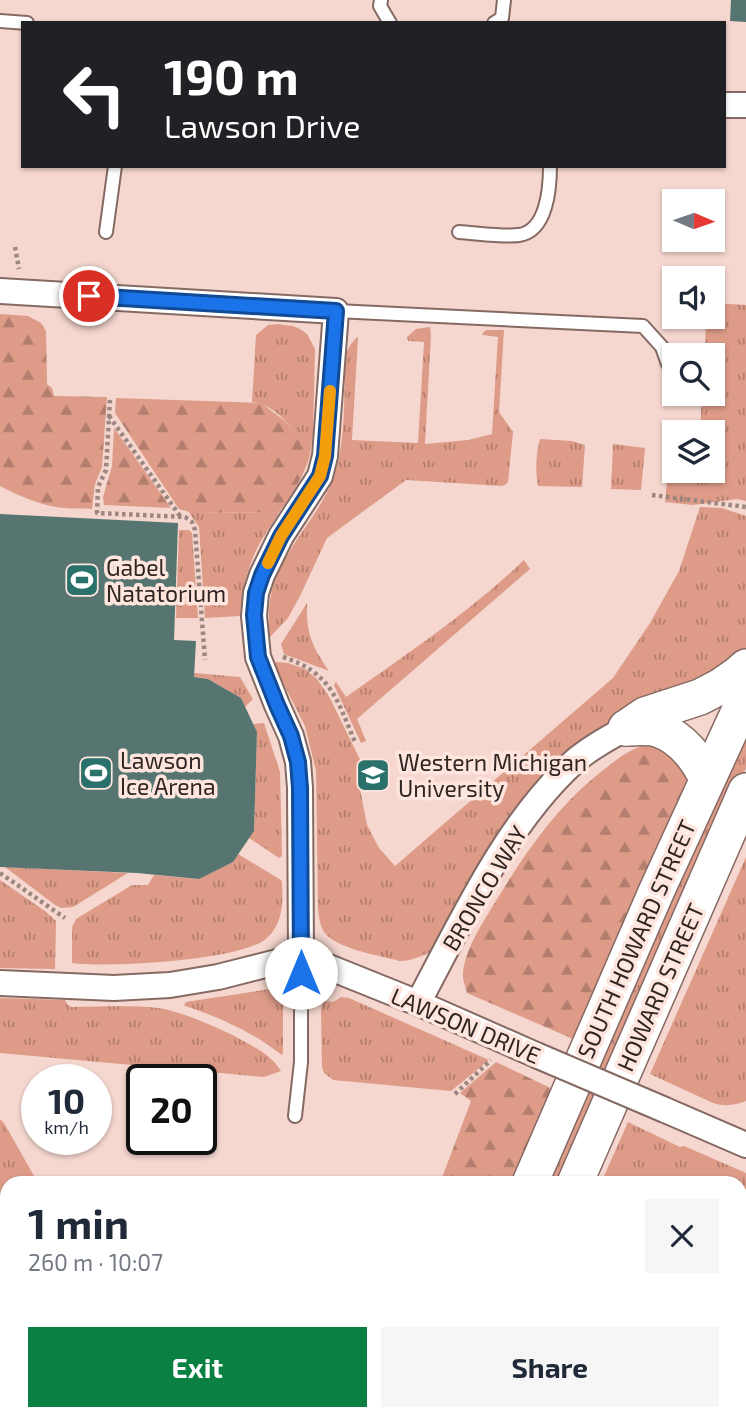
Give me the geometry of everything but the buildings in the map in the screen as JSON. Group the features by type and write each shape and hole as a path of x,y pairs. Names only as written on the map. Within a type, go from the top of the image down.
{"street":[{"path":"726,105 746,105"},
{"path":"0,291 336,311 325,456 320,476 281,536 262,575 256,593 254,615 258,657 291,736 298,762 302,956 218,977 170,985 114,988 0,983"},
{"path":"626,728 645,715 700,697 737,676 746,667"},
{"name":"SOUTH HOWARD STREET","path":"533,1176 657,890 746,696"},
{"path":"626,728 645,727 660,730 675,739 696,759 707,779"},
{"name":"BRONCO WAY","path":"418,1003 478,892 530,811 555,780 578,758 626,728"},
{"name":"HOWARD STREET","path":"578,1176 746,791"},
{"name":"LAWSON DRIVE","path":"302,956 418,1003 746,1146"}],"lane":[{"path":"381,0 380,6 389,21"},
{"path":"497,21 502,18 504,0"},
{"path":"0,21 21,23"},
{"path":"106,232 115,168"},
{"path":"459,232 521,235 533,229 543,214 550,190 550,168"},
{"path":"336,311 643,326 662,347"},
{"path":"295,1116 301,1062 302,956"}],"path":[{"path":"15,247 18,272"},
{"path":"110,400 106,470 98,487 97,513 185,517 192,522 195,530 205,660"},
{"path":"109,416 181,517"},
{"path":"652,495 746,507"},
{"path":"294,661 316,672 328,685 355,742"},
{"path":"0,873 65,918"},
{"path":"455,1094 494,1057"}],"green space":[{"path":"725,304 746,305 746,501 737,499 693,505 665,502 667,483 725,483 725,420 701,420 701,406 725,406 725,343 705,343 706,329 725,329"},
{"path":"0,314 28,316 41,323 46,331 47,384 52,388 54,396 107,397 102,467 95,484 92,509 47,505 0,486"},
{"path":"278,324 300,329 307,334 315,349 310,455 286,421 270,408 252,402 256,335 268,325"},
{"path":"430,327 425,444 468,440 492,434 498,337 482,334 486,330 504,330 499,412 513,432 508,482 502,486 406,480 327,538 288,618 269,638 269,606 276,579 334,476 343,431 346,353 357,337 352,440 418,443 424,342 408,341 407,337 416,329"},
{"path":"116,398 261,403 299,435 310,455 297,485 279,512 193,513 179,509 115,413"},
{"path":"114,428 171,508 104,505 103,497 112,466"},
{"path":"540,439 572,441 585,445 582,487 538,486 536,462"},
{"path":"613,444 645,448 641,490 611,489"},
{"path":"700,507 722,508 746,516 746,655 600,733 437,949 414,959 399,961 348,947 330,938 324,932 318,910 316,771 305,726 275,662 305,669 317,679 330,698 365,770 360,789 367,825 379,848 395,866 613,678 650,623 679,571"},
{"path":"188,511 279,512 252,561 245,583 240,616 205,618 199,527"},
{"path":"179,530 189,530 192,533 198,618 176,618"},
{"path":"524,560 530,569 357,719 366,741 361,743 334,685 336,682 346,697 460,615"},
{"path":"307,603 311,639 329,671 284,654 281,644"},
{"path":"194,673 240,677 253,699 245,707 241,698 208,679 194,677"},
{"path":"264,723 280,772 282,856 279,858 249,838 254,830 257,733 253,724"},
{"path":"746,733 746,768 564,1176 549,1176"},
{"path":"642,746 657,747 680,761 691,778 580,1042 467,993 463,972 471,945 518,866 557,814 588,782 619,758"},
{"path":"238,854 281,880 281,912 276,926 267,938 253,946 231,952 173,961 72,963 72,927 76,919 132,885 148,885 154,875 198,879 233,862"},
{"path":"746,857 746,1101 722,1105 650,1074"},
{"path":"5,867 128,873 73,907 61,908"},
{"path":"0,880 56,921 55,969 0,968"},
{"path":"270,989 279,992 283,999 282,1055 239,1028 184,1005 186,1002"},
{"path":"341,997 349,998 489,1060 451,1091 333,1080 324,1073 322,1067 321,1009 323,1001 333,1002"},
{"path":"0,998 65,1000 71,1007 170,1010 249,1044 272,1060 281,1071 264,1077 217,1073 217,1064 126,1064 0,1053"},
{"path":"496,1062 559,1092 521,1176 443,1176 471,1101 460,1093"},
{"path":"0,1119 4,1123 34,1176 0,1176"},
{"path":"628,1122 680,1147 684,1146 746,1173 746,1176 604,1176"}],"slow traffic":[{"path":"268,563 281,536 320,476 325,456 330,391"}],"place":[{"name":"Gabel Natatorium","path":"82,580"},
{"name":"Lawson Ice Arena","path":"96,773"},
{"name":"Western Michigan University","path":"373,775"}],"route":[{"path":"89,296 336,311 325,456 320,476 281,536 262,575 256,593 254,615 258,657 291,736 298,762 301,973"}]}
